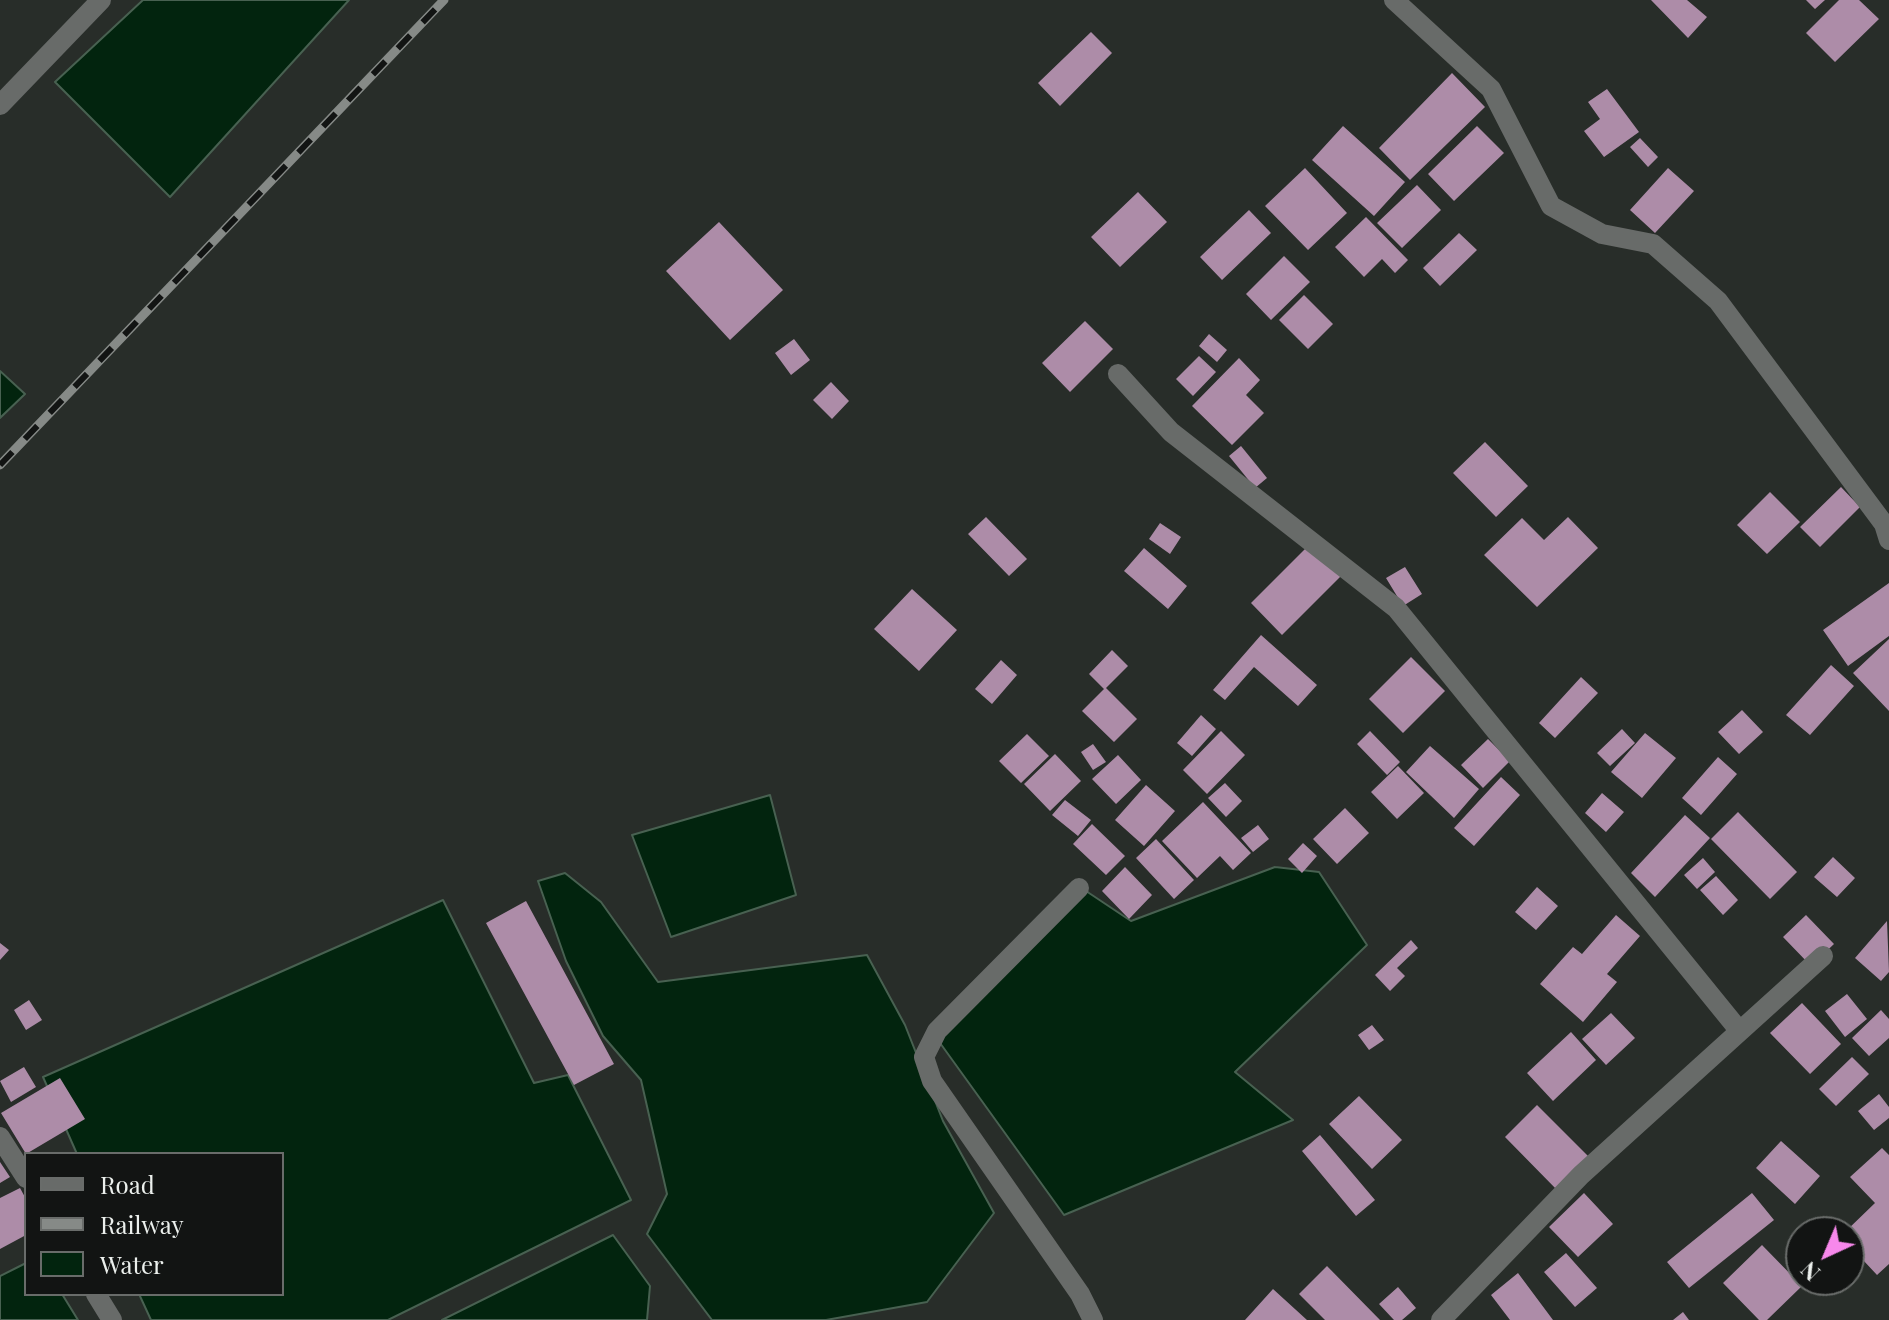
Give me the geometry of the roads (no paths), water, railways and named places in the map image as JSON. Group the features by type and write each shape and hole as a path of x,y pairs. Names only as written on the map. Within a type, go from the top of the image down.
{"street":[{"path":"3,96 101,0"},
{"path":"1394,0 1491,89 1551,206 1602,234 1653,244 1718,301 1887,528"},
{"path":"1118,374 1171,432 1396,608 1738,1029"},
{"path":"1079,888 937,1031 924,1057 932,1081 1080,1294 1093,1320"},
{"path":"1441,1320 1581,1175 1738,1029 1823,956"},
{"path":"0,1137 24,1175"},
{"path":"97,1296 112,1320"}],"water":[{"path":"143,0 349,0 170,197 55,82"},
{"path":"0,371 25,394 0,418"},
{"path":"770,795 796,895 671,937 632,835"},
{"path":"1275,867 1319,872 1367,945 1235,1072 1293,1120 1064,1215 935,1036 1086,891 1131,921"},
{"path":"565,873 601,902 658,982 867,955 905,1025 943,1121 994,1213 927,1302 826,1320 712,1320 647,1234 667,1194 641,1080 603,1036 566,961 538,881"},
{"path":"443,900 534,1083 568,1075 631,1200 388,1320 151,1320 140,1296 284,1296 284,1152 76,1152 43,1077"},
{"path":"613,1235 650,1286 647,1320 442,1320"},
{"path":"24,1264 24,1296 63,1296 78,1320 0,1320 0,1276"}],"railway":[{"path":"0,465 444,0"}]}
